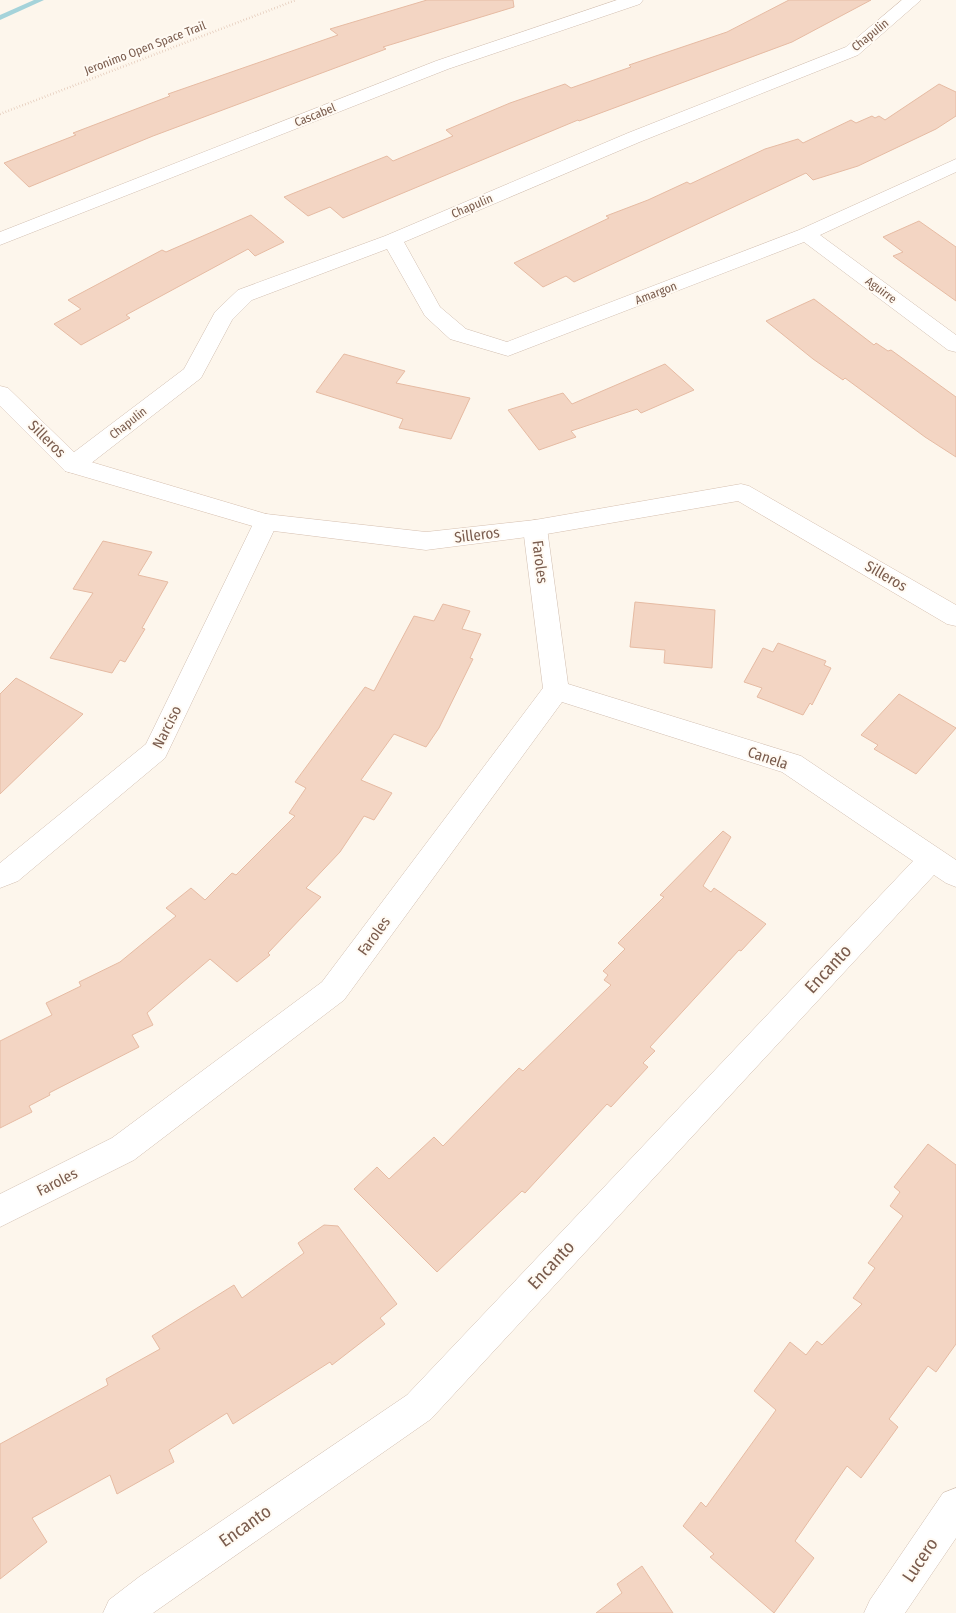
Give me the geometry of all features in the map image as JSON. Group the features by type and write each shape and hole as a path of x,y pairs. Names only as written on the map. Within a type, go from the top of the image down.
{"street":[{"name":"Cascabel","path":"0,240 442,65 634,0"},
{"name":"Chapulin","path":"74,465 192,373 223,318 245,296 392,240 635,137 852,51 912,0"},
{"name":"Amargon","path":"392,240 432,311 458,334 508,349 806,234 956,164"},
{"name":"Aguirre","path":"806,234 956,345"},
{"name":"Silleros","path":"0,393 74,465 266,522 426,541 535,528 740,492 956,617"},
{"name":"Narciso","path":"0,876 8,873 156,751 266,522"},
{"name":"Faroles","path":"0,1211 123,1149 333,991 556,690 535,528"},
{"name":"Canela","path":"556,690 790,764 944,867"},
{"name":"Encanto","path":"122,1613 160,1584 418,1407 944,867"},
{"name":"Lucero","path":"883,1613 956,1506"}],"path":[{"name":"Jeronimo Open Space Trail","path":"0,114 296,0"}],"building":[{"path":"427,0 513,0 514,7 383,47 386,49 153,136 29,187 4,163 76,135 73,133 170,96 168,94 338,35 330,29"},
{"path":"789,0 871,0 792,42 578,120 343,218 330,207 308,216 284,197 387,156 393,161 453,136 446,130 510,103 565,84 571,88 631,67 629,65 727,32"},
{"path":"939,84 956,92 956,116 936,129 858,166 813,180 806,173 574,282 566,276 543,287 514,263 609,218 606,216 648,200 687,182 690,184 765,149 798,139 803,143 851,120 856,123 872,116 875,118 879,116 885,120"},
{"path":"251,215 284,242 255,256 248,249 126,315 130,318 81,345 54,324 81,309 68,300 162,250 166,252"},
{"path":"919,221 956,247 956,301 893,256 903,252 883,237"},
{"path":"814,299 874,345 876,343 888,351 891,350 956,397 956,457 925,437 845,378 843,380 813,359 766,321"},
{"path":"344,354 405,371 396,383 470,398 451,439 399,428 403,419 316,392"},
{"path":"665,364 694,390 641,413 637,409 571,431 576,437 539,450 508,410 563,393 572,404"},
{"path":"103,541 152,552 138,575 168,582 142,628 145,629 125,662 120,660 112,673 50,658 93,593 73,589"},
{"path":"635,602 715,610 712,668 664,663 665,650 630,647"},
{"path":"443,604 470,611 462,629 481,634 470,658 473,659 439,728 426,747 394,734 361,780 392,793 374,820 364,816 340,852 306,888 321,897 268,953 270,955 237,982 210,959 147,1013 153,1025 132,1035 139,1047 49,1093 50,1095 29,1106 32,1112 0,1128 0,1041 52,1015 46,1003 81,986 79,982 120,962 176,916 166,908 191,888 205,900 232,873 236,875 295,816 289,813 306,788 295,782 365,687 374,691 414,616 434,621"},
{"path":"778,643 826,661 824,665 831,668 812,705 810,703 803,715 757,697 762,688 744,682 763,648 773,652"},
{"path":"16,678 83,714 0,794 0,694"},
{"path":"899,694 956,728 916,774 874,749 878,745 861,735"},
{"path":"723,831 731,837 703,886 711,892 714,888 766,924 741,951 739,950 650,1047 655,1051 643,1063 648,1067 611,1107 607,1104 525,1193 522,1191 437,1272 354,1189 377,1167 389,1179 434,1137 443,1146 519,1068 523,1071 611,985 604,980 608,975 603,971 625,949 618,943 664,897 660,895"},
{"path":"928,1144 956,1165 956,1344 936,1372 928,1366 889,1419 898,1427 861,1478 847,1466 795,1541 814,1558 774,1613 710,1557 714,1554 683,1526 701,1502 706,1507 776,1410 754,1391 790,1342 806,1355 817,1341 822,1345 862,1304 853,1298 875,1268 868,1263 903,1216 890,1206 900,1192 894,1187"},
{"path":"324,1225 338,1226 397,1304 380,1318 385,1324 332,1365 330,1362 233,1424 227,1413 169,1450 174,1462 117,1494 110,1475 32,1518 47,1542 0,1579 0,1444 108,1385 106,1379 160,1349 152,1336 234,1285 242,1298 304,1253 298,1243"},
{"path":"642,1566 673,1613 596,1613 622,1593 617,1584"}],"waterway":[{"path":"0,18 40,0"}]}
